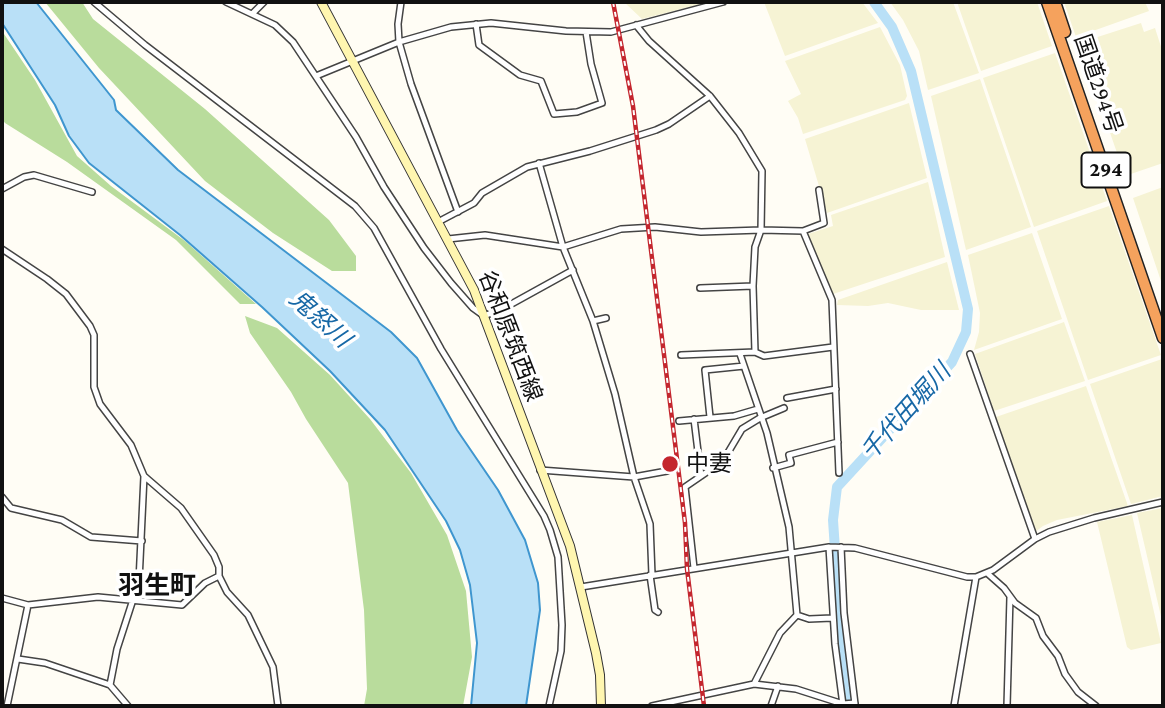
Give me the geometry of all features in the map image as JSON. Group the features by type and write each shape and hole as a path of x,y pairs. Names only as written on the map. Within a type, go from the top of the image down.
{"highway":[{"name":"国道294号","path":"1047,2 1163,338"},
{"name":"国道294号","path":"1055,2 1163,316"}],"main road":[{"name":"谷和原筑西線","path":"321,2 448,239 484,316 564,526 581,587 600,675 601,706"}],"street":[{"path":"94,2 145,45 355,206 374,228 441,349 550,530 558,557 562,625 561,651 549,706"},
{"path":"226,2 275,25 293,43 356,137 384,187 424,248 451,283 484,316 506,307 573,270"},
{"path":"253,13 264,2"},
{"path":"401,2 399,42 416,101 458,212"},
{"path":"316,76 399,42 451,27 475,24 611,32 723,2"},
{"path":"475,24 479,46 520,75 541,81 554,114 577,112 602,103 591,64 586,32"},
{"path":"636,25 649,41 709,96 739,133 761,171 761,230 755,247 753,286 755,352"},
{"path":"438,222 527,167 590,152 656,130 709,96"},
{"path":"539,163 564,247 593,321 650,524 651,575 655,610 658,612"},
{"path":"2,189 24,177 34,175 92,192"},
{"path":"448,239 485,235 564,247 621,229 655,226 701,232 803,231 824,223 819,190"},
{"path":"803,231 832,300 839,473"},
{"path":"2,249 57,286 90,326 94,335 94,387 100,404 131,445 144,476 139,581 117,649 110,685"},
{"path":"700,288 753,286"},
{"path":"593,321 606,318"},
{"path":"681,355 755,352 764,356 834,347"},
{"path":"740,354 767,433 773,468 789,527 797,615 780,633 754,684"},
{"path":"970,354 1035,539"},
{"path":"710,416 705,370 744,366"},
{"path":"787,398 836,389"},
{"path":"694,568 685,487 723,461 742,429 784,408"},
{"path":"679,421 710,416 734,416 758,409"},
{"path":"694,419 701,476"},
{"path":"773,468 791,463 789,455 838,442"},
{"path":"541,470 635,477 667,471"},
{"path":"144,476 181,508 214,555 227,593 248,615 273,667 278,706"},
{"path":"2,497 10,508 62,520 91,537 142,541"},
{"path":"581,587 829,547 855,548 976,577 987,573 1035,539 1063,526 1163,502"},
{"path":"829,547 832,618 843,705"},
{"path":"652,706 754,684 796,689 843,705 855,705 844,613 841,547"},
{"path":"987,573 1036,618 1042,635 1058,656 1065,674 1078,692 1096,706"},
{"path":"2,598 28,605 97,597 182,605 205,583 219,576"},
{"path":"954,706 976,577"},
{"path":"1007,706 1010,596"},
{"path":"7,706 28,605"},
{"path":"797,615 809,619 832,618"},
{"path":"18,659 45,663 110,685 128,706"},
{"path":"771,706 778,686"}],"shaded area":[{"path":"624,2 709,2 642,19"},
{"path":"764,2 862,2 878,23 785,56"},
{"path":"890,2 953,2 979,73 928,90 919,51"},
{"path":"957,2 1037,2 1052,46 981,71"},
{"path":"1064,2 1145,2 1149,11 1076,37"},
{"path":"1141,23 1144,32 1155,28 1163,53 1163,163 1125,176 1079,43"},
{"path":"880,27 900,65 907,96 905,100 803,134 788,101 801,94 785,61"},
{"path":"1055,53 1107,201 1034,227 983,78"},
{"path":"980,79 1031,227 966,250 931,96"},
{"path":"909,103 927,178 827,213 805,139"},
{"path":"928,182 945,257 833,294 808,234 833,226 831,215"},
{"path":"1163,187 1163,287 1133,198"},
{"path":"1109,206 1161,355 1088,380 1037,231"},
{"path":"1032,233 1062,319 974,350 980,313 968,255"},
{"path":"947,262 959,310 921,310 888,303 868,306 837,305 838,300"},
{"path":"1064,322 1085,381 994,411 975,354"},
{"path":"1162,359 1163,496 1131,504 1090,384"},
{"path":"1086,386 1128,506 1057,520 1035,532 996,417"},
{"path":"1163,508 1163,625 1137,513"},
{"path":"1132,515 1161,643 1131,650 1127,647 1097,522"}],"green space":[{"path":"45,2 82,2 93,19 205,109 329,220 356,256 356,271 332,271 273,233 205,181 99,68"},
{"path":"2,31 35,80 77,156 111,186 185,241 256,304 240,304 176,240 67,162 5,123 2,119"},
{"path":"245,316 277,328 330,375 370,419 411,473 447,535 466,591 472,657 463,706 364,706 367,689 364,610 348,483 250,333"}],"water":[{"name":"鬼怒川","path":"2,2 36,2 114,100 116,110 178,170 391,332 417,358 457,430 498,490 525,540 538,583 540,610 526,706 471,706 477,643 470,585 460,550 446,521 385,430 330,371 262,307 180,235 89,163 69,136 55,105 2,23"}],"waterway":[{"name":"千代田堀川","path":"849,706 842,653 833,520 837,487 952,362 966,332 968,309 911,71 892,27 874,2"}],"railway":[{"path":"613,2 633,106 685,523 687,569 704,706"}],"place":[{"name":"中妻","path":"670,464"}],"district":[{"name":"羽生町","path":"157,586"}]}
